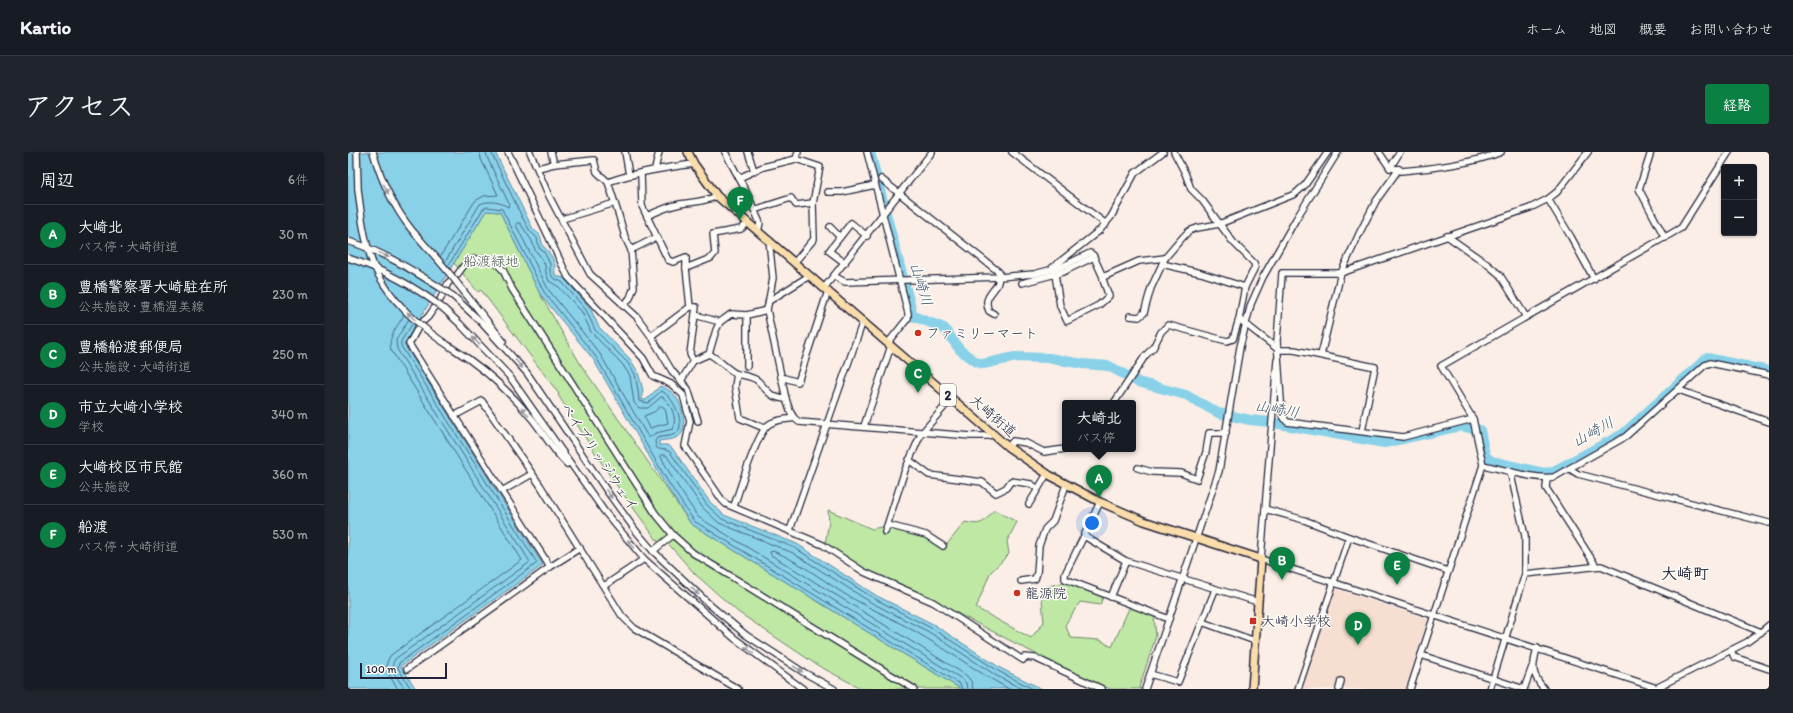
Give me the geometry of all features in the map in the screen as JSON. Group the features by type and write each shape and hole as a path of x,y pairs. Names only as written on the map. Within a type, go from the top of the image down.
{"main road":[{"name":"大崎街道","path":"688,152 694,164 717,196 1008,447 1047,474 1100,502 1144,521 1261,559"},
{"path":"1252,689 1261,559"}],"street":[{"path":"358,152 358,189 361,214 373,264 386,286 412,318 429,333 476,365 508,393 532,419 564,462 577,474"},
{"path":"373,152 383,183 393,203 410,228 457,283 501,338 510,353"},
{"path":"508,152 568,277 643,358 653,376 671,384 682,395 690,422 685,446 726,504 734,506 823,544 864,572 933,602 1023,660 1024,658 1035,658 1102,689"},
{"path":"530,152 549,196 590,274 623,306 637,317 651,336 672,371 688,389 698,421"},
{"path":"551,152 554,164"},
{"path":"626,152 629,175"},
{"path":"655,169 659,152"},
{"path":"726,152 760,223 758,232"},
{"path":"748,152 754,171"},
{"path":"796,159 798,152"},
{"path":"864,426 890,344 908,318 902,280 885,212 875,185 867,152"},
{"path":"781,377 798,382 826,289 844,263 867,236 932,152"},
{"path":"1012,152 1106,224"},
{"path":"1050,269 1106,224 1135,173 1163,152"},
{"path":"1116,400 1145,356 1153,348 1161,332 1168,325 1228,341 1233,339 1239,319 1245,287 1255,268 1254,263 1219,224 1202,200 1191,189 1185,173 1174,152"},
{"path":"1130,316 1139,317 1144,313 1151,288 1165,258 1190,231 1207,225 1219,224 1295,194 1305,185 1328,152"},
{"path":"1145,689 1219,471 1245,324 1251,304 1263,277 1338,152"},
{"path":"1379,152 1385,163 1390,168 1400,169 1400,171 1422,169 1485,158 1501,152"},
{"path":"1390,168 1400,152"},
{"path":"1473,419 1403,437 1287,422 1282,415 1279,350 1277,341 1282,273 1341,273 1530,208 1548,199 1561,186 1588,152"},
{"path":"1651,152 1639,189 1665,238"},
{"path":"1410,689 1483,464 1473,419 1441,366 1681,228 1729,152"},
{"path":"739,178 763,167 796,159 820,169 813,203 814,239 794,263"},
{"path":"538,168 554,164 594,160 597,172 608,182 625,237 631,250 634,287 630,298 623,306"},
{"path":"608,182 655,169 694,164"},
{"path":"1321,355 1341,273 1376,201 1400,169"},
{"path":"641,173 642,206 668,260 670,262 674,262 686,257 690,307"},
{"path":"881,179 999,272 997,284 991,291 986,303 989,311 994,314"},
{"path":"828,192 842,192 875,185"},
{"path":"648,216 670,206 697,203 717,196"},
{"path":"754,210 791,198 796,205 813,203"},
{"path":"1548,199 1594,279"},
{"path":"562,219 615,203"},
{"path":"686,268 711,258 715,253 713,234 742,229 748,223"},
{"path":"844,263 830,251 851,223 867,236"},
{"path":"830,227 840,237"},
{"path":"1447,236 1488,264 1500,275 1526,317"},
{"path":"631,250 657,237"},
{"path":"769,240 769,252 773,270 767,310 786,399 794,418 799,422 864,426 971,436 988,436 994,434"},
{"name":"ベイブリッジウェイ","path":"348,242 370,249 396,261 423,276 453,296 480,321 528,374 609,494 636,531 653,551 710,605 736,627 798,669 834,689"},
{"path":"834,276 845,282 998,277 1034,274 1061,267 1086,253 1090,253 1094,256 1109,296 1099,305 1067,321 1060,306 1055,274"},
{"path":"1022,283 1055,274 1094,256"},
{"name":"ベイブリッジウェイ","path":"348,258 375,268 414,288 444,309 460,324 510,377 604,511 644,559 734,638 803,689"},
{"path":"1103,277 1118,272 1126,266 1139,261 1165,258"},
{"path":"550,567 409,344 420,324 428,317 440,300 448,283 457,275 465,264 474,259 496,262 503,270 512,289 556,360 600,425 655,513 673,535 693,553 914,689"},
{"path":"1162,264 1201,273 1245,287"},
{"path":"769,301 809,276"},
{"path":"651,336 690,307 696,307 690,354 693,361"},
{"path":"709,354 720,322 731,314 747,315 767,310"},
{"path":"695,315 720,322"},
{"path":"747,315 747,366"},
{"path":"1239,319 1279,350 1294,350 1375,367 1362,431"},
{"path":"790,530 863,321"},
{"path":"1279,350 1271,422 1261,559 1537,648 1645,687 1658,688 1731,650 1762,632 1769,625"},
{"path":"677,390 693,361 709,354"},
{"path":"709,354 737,374 758,381 761,386 776,398 786,399"},
{"path":"1483,464 1547,478 1554,477 1625,437 1710,363 1769,375"},
{"path":"737,374 735,386 740,418 764,428"},
{"path":"1679,390 1769,422"},
{"path":"885,532 909,460 923,432 952,398"},
{"path":"454,416 482,401 580,548 614,605 634,628 738,689"},
{"path":"734,506 748,461 751,458 764,428 775,421 794,418"},
{"path":"1138,468 1152,472 1181,473 1198,479 1210,433 1226,433"},
{"path":"1008,447 1013,441 1026,443 1044,452 1062,449"},
{"path":"909,460 929,475 982,482 996,493 1006,488 1011,481 1031,484 1038,489"},
{"path":"1570,469 1578,474 1769,524"},
{"path":"1490,689 1525,574 1525,536 1510,471"},
{"path":"502,491 532,474"},
{"path":"1029,504 1047,474"},
{"path":"1547,478 1546,488 1596,566"},
{"path":"1021,581 1035,579 1037,573 1039,546 1045,529 1053,521 1066,484"},
{"path":"1100,502 1065,574 1065,579 1169,619"},
{"path":"1265,509 1304,520 1348,537 1448,570"},
{"path":"888,525 926,535 943,546"},
{"path":"653,551 673,535"},
{"path":"1084,536 1126,561 1215,590 1258,602"},
{"path":"1298,689 1348,537"},
{"path":"407,669 550,567 580,548"},
{"path":"604,586 644,559"},
{"path":"1112,597 1126,561"},
{"path":"1525,574 1601,566 1762,632"},
{"path":"1150,674 1178,682 1215,590"},
{"path":"1202,622 1255,641"},
{"path":"1421,655 1524,689 1537,648"},
{"path":"1731,650 1734,656 1769,668"},
{"path":"1532,664 1534,676 1544,689"},
{"path":"1339,689 1341,681"}],"shaded area":[{"path":"1335,589 1428,619 1405,689 1302,689"}],"green space":[{"name":"船渡緑地","path":"486,211 500,212 540,294 581,365 691,524 961,689 862,689 817,665 738,612 695,574 664,539 659,543 612,479 558,395 559,394 481,290 478,292 454,263"},
{"path":"828,510 872,529 885,526 924,536 943,549 965,522 975,524 982,522 994,510 1017,522 1007,541 1009,554 990,573 976,608 1031,638 1044,622 1041,588 1065,582 1103,597 1100,605 1080,602 1065,625 1071,638 1100,640 1112,647 1130,606 1154,616 1156,636 1139,688 1141,689 1110,689 1082,678 934,601 865,570 825,544 829,522"}],"water":[{"path":"348,152 495,152 533,229 540,235 543,246 549,252 555,264 556,276 564,278 590,308 599,327 630,359 638,372 643,390 641,399 646,400 660,386 666,388 678,399 684,420 683,430 676,438 659,441 659,445 667,445 672,448 710,502 724,515 797,544 877,596 933,624 1002,669 1042,689 961,689 691,524 665,484 593,359 540,294 500,212 486,211 404,344 543,565 401,666 416,689 348,689"}],"waterway":[{"name":"山崎川","path":"870,152 913,316 944,328 960,350 976,362 983,364 1015,357 1049,358 1083,364 1109,366 1138,382 1186,395 1218,413 1384,443 1460,426 1480,430 1485,455 1491,461 1544,473 1552,472 1623,434 1707,358 1769,371"}],"place":[{"name":"船渡","path":"740,220"},
{"name":"ファミリーマート","path":"918,333"},
{"name":"豊橋船渡郵便局","path":"918,393"},
{"name":"大崎北","path":"1099,498"},
{"name":"豊橋警察署大崎駐在所","path":"1282,580"},
{"name":"大崎校区市民館","path":"1397,585"},
{"name":"龍源院","path":"1017,593"},
{"name":"大崎小学校","path":"1253,621"},
{"name":"市立大崎小学校","path":"1358,645"}],"district":[{"name":"大崎町","path":"1685,573"}]}
